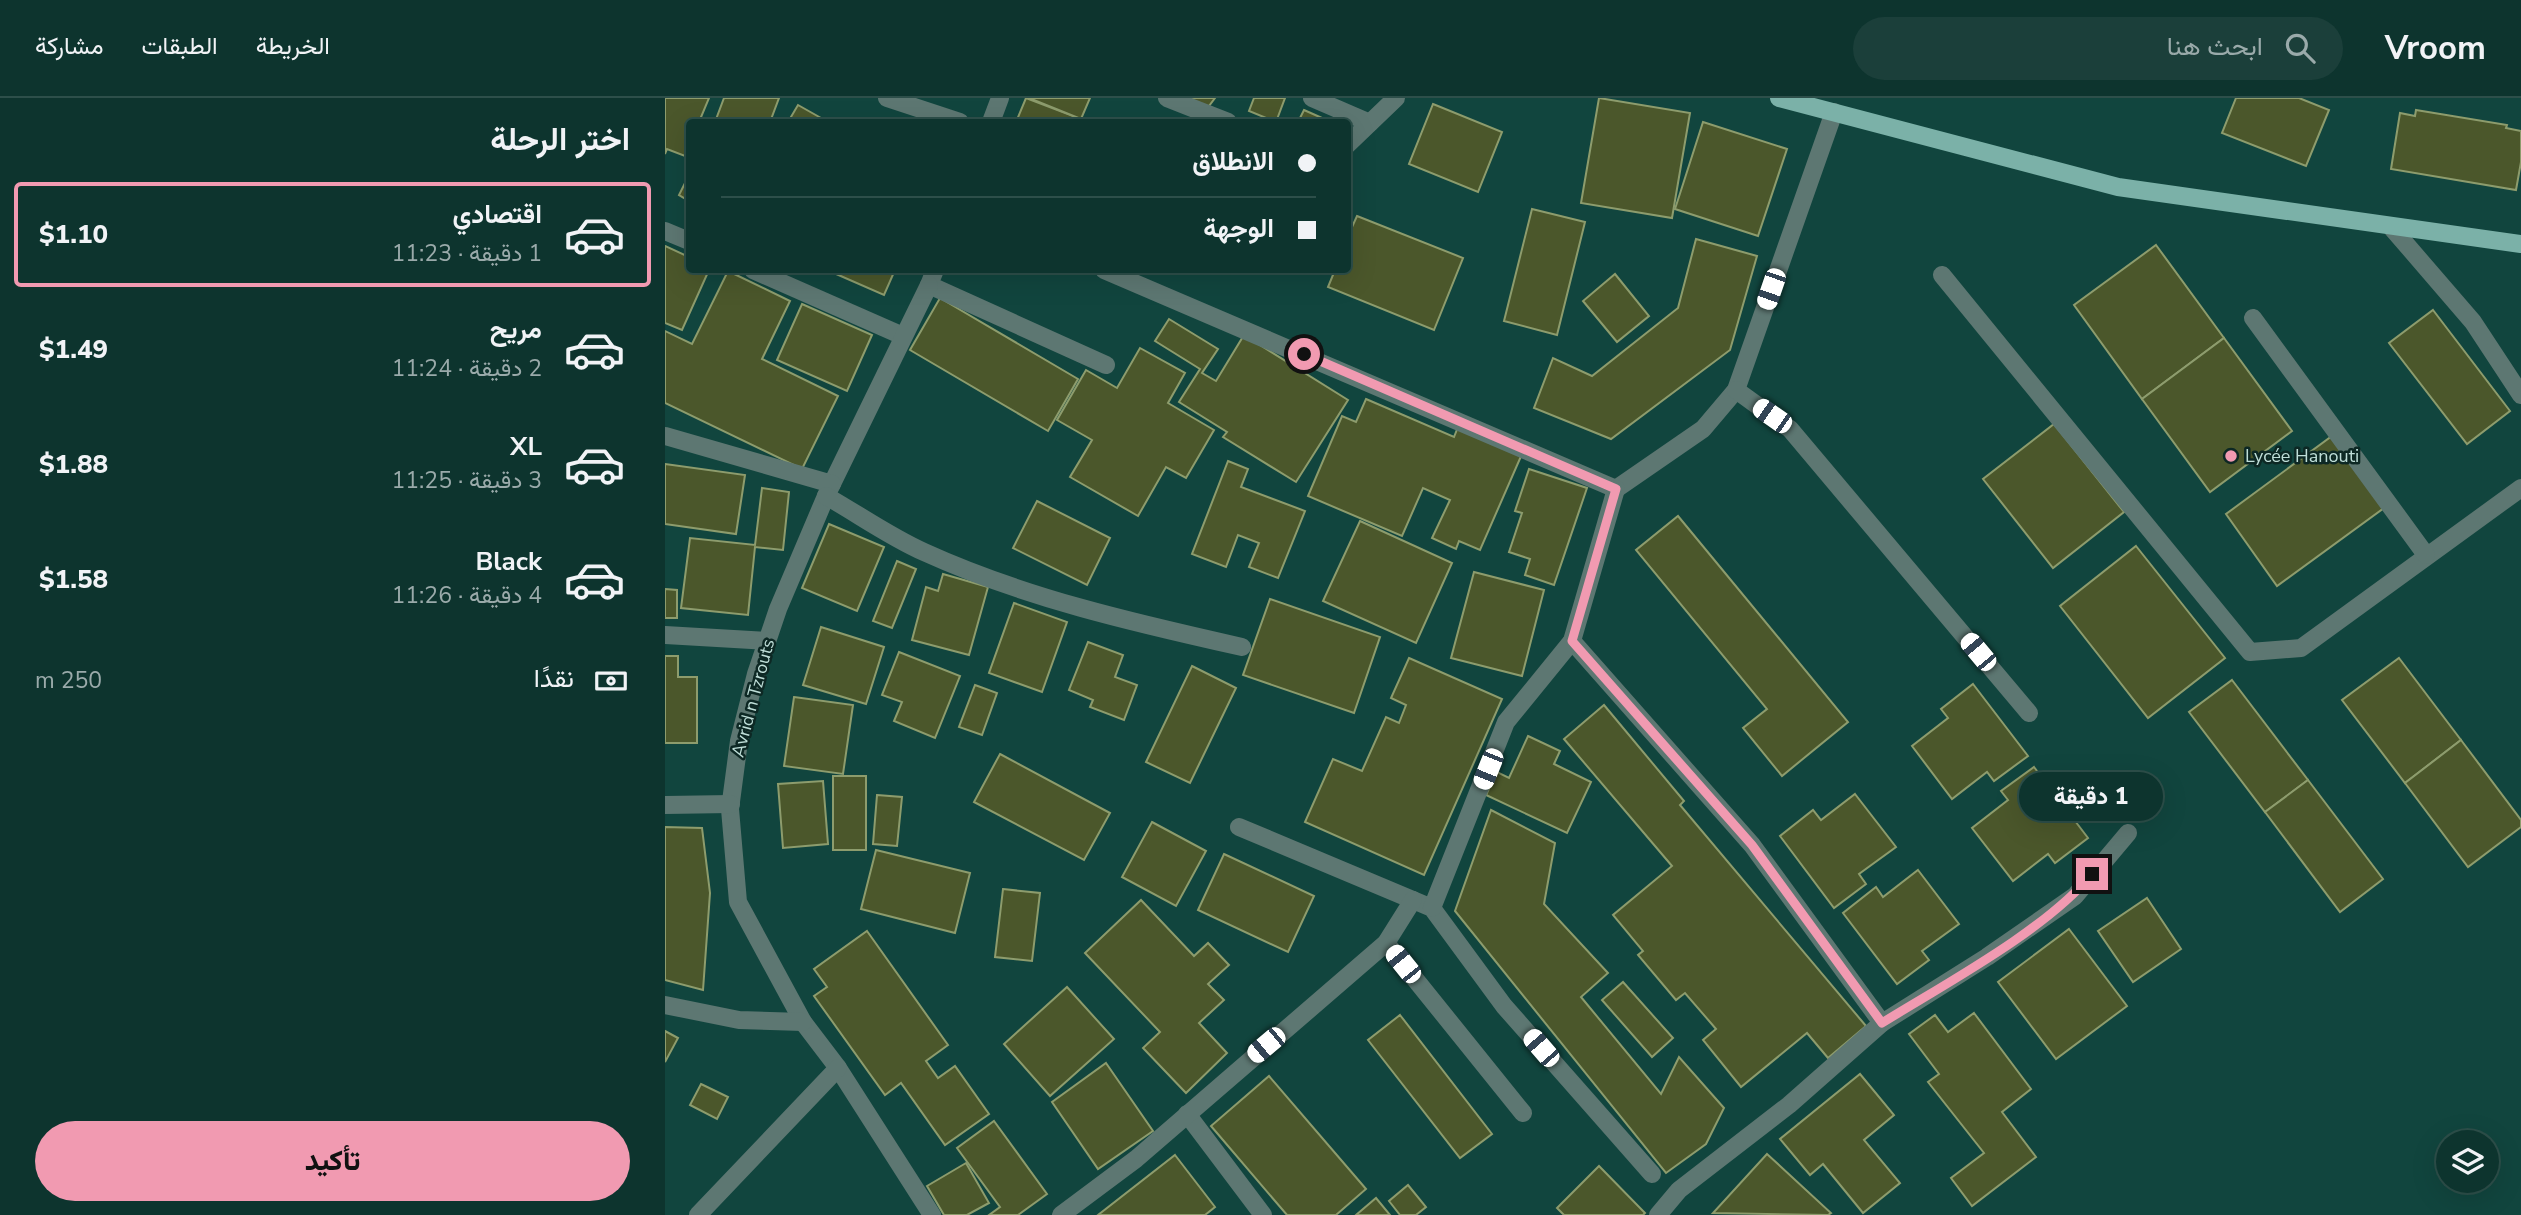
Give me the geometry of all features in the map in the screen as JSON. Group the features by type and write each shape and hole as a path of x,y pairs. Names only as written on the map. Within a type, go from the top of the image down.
{"main road":[{"path":"1779,98 2118,187 2392,228 2521,244"}],"street":[{"path":"887,98 951,119"},
{"path":"992,119 1000,98"},
{"path":"1167,98 1220,119"},
{"path":"1312,98 1370,123"},
{"path":"1351,141 1396,98"},
{"path":"1432,908 1506,723 1572,641 1616,489 1703,429 1736,390 1834,112"},
{"path":"2392,228 2473,322 2521,395"},
{"path":"665,231 686,241"},
{"path":"760,273 903,336"},
{"path":"1111,273 1616,489"},
{"path":"1942,275 2250,652 2301,648 2521,488"},
{"path":"932,277 1106,365"},
{"name":"Avrid n Tzrouts","path":"932,277 829,490 778,609 739,741 731,804 738,902 803,1023 838,1068 932,1215"},
{"path":"2253,318 2426,555"},
{"path":"1736,390 1790,429 2029,713"},
{"path":"665,436 829,490 923,552 1105,616 1242,648"},
{"path":"665,635 767,641"},
{"path":"1572,641 1752,845 1882,1023"},
{"path":"665,804 731,804"},
{"path":"1239,827 1432,908 1504,1006 1652,1174"},
{"path":"1658,1215 1679,1190 1789,1105 1882,1023 1987,957 2075,895 2128,832"},
{"path":"1061,1215 1136,1159 1386,943 1413,900"},
{"path":"1386,943 1523,1113"},
{"path":"665,1005 739,1020 803,1023"},
{"path":"698,1215 838,1068"},
{"path":"1187,1114 1263,1215"}],"building":[{"path":"665,98 709,98 700,119 686,119 685,156 667,149 665,154"},
{"path":"724,98 779,98 771,119 716,119"},
{"path":"1026,98 1081,119 1017,119"},
{"path":"1029,98 1090,98 1081,119"},
{"path":"1193,98 1215,98 1206,110 1191,101"},
{"path":"1254,98 1285,98 1277,119 1269,119 1249,111"},
{"path":"1599,98 1690,113 1672,218 1581,203"},
{"path":"2236,98 2299,98 2329,110 2306,166 2222,133"},
{"path":"1433,104 1502,132 1478,192 1409,164"},
{"path":"798,105 823,119 790,119"},
{"path":"1304,110 1324,119 1300,119"},
{"path":"2416,110 2507,125 2506,128 2521,131 2521,162 2516,190 2391,169 2400,113 2415,116"},
{"path":"1703,122 1787,149 1758,236 1675,209"},
{"path":"686,181 686,199 679,195"},
{"path":"1532,209 1585,222 1557,335 1504,321"},
{"path":"1357,216 1463,258 1434,330 1328,287 1334,273 1351,273 1351,229"},
{"path":"1696,239 1757,256 1730,350 1611,439 1534,408 1553,358 1592,376 1678,308"},
{"path":"2156,245 2224,338 2142,399 2074,305"},
{"path":"665,246 686,256 686,273 708,273 682,330 665,323"},
{"path":"727,273 790,301 762,359 838,396 802,469 665,403 665,331 692,344"},
{"path":"834,273 894,273 884,295"},
{"path":"1615,274 1649,316 1617,342 1583,301"},
{"path":"940,298 1078,379 1048,431 910,350"},
{"path":"802,304 872,335 847,391 777,360"},
{"path":"2433,310 2510,411 2467,444 2389,343"},
{"path":"1169,319 1218,349 1202,373 1216,381 1244,335 1348,400 1296,482 1223,437 1227,432 1179,402 1200,369 1155,341"},
{"path":"2224,338 2292,431 2210,492 2142,399"},
{"path":"1140,348 1185,373 1168,403 1214,430 1186,478 1166,467 1138,516 1070,477 1092,440 1057,420 1086,370 1117,388"},
{"path":"1366,399 1454,437 1458,427 1522,454 1480,550 1459,541 1456,549 1432,538 1450,500 1423,488 1402,536 1308,496 1342,416 1356,422"},
{"path":"2054,424 2124,512 2053,568 1983,479"},
{"path":"2332,436 2384,508 2277,586 2226,514"},
{"path":"1228,461 1248,469 1241,487 1305,511 1278,578 1249,567 1259,543 1238,535 1226,567 1192,554"},
{"path":"665,464 745,475 736,534 665,524"},
{"path":"1529,469 1587,488 1554,585 1525,575 1530,559 1509,552 1522,513 1515,511"},
{"path":"762,488 789,492 783,550 755,547 748,615 681,608 690,538 755,545"},
{"path":"1037,501 1110,538 1087,585 1013,548"},
{"path":"1678,516 1848,722 1782,776 1743,728 1767,709 1636,550"},
{"path":"1360,521 1452,563 1416,643 1323,601"},
{"path":"829,524 884,547 857,611 802,588"},
{"path":"2136,546 2225,658 2148,718 2060,606"},
{"path":"897,561 916,569 892,628 873,621"},
{"path":"1474,572 1544,590 1522,676 1451,658"},
{"path":"943,574 988,587 969,655 912,640 926,587 938,591"},
{"path":"665,589 677,590 677,618 665,618"},
{"path":"1270,599 1380,637 1354,713 1243,675"},
{"path":"1014,603 1067,622 1042,692 989,673"},
{"path":"821,627 884,647 866,704 803,685"},
{"path":"1088,642 1123,655 1115,677 1137,685 1124,720 1090,707 1093,700 1069,690"},
{"path":"899,652 960,676 935,738 894,721 902,702 882,695"},
{"path":"665,656 678,656 678,677 697,677 697,743 665,743"},
{"path":"1409,658 1502,699 1424,875 1305,822 1333,759 1362,771 1386,717 1399,723 1406,705 1391,698"},
{"path":"2399,658 2461,740 2405,783 2342,700"},
{"path":"1192,666 1236,688 1190,783 1146,762"},
{"path":"2232,680 2308,780 2265,812 2189,712"},
{"path":"1973,684 2028,756 1994,781 1987,772 1952,799 1912,746 1948,718 1941,709"},
{"path":"975,685 997,693 982,735 959,727"},
{"path":"794,697 853,705 843,774 784,766"},
{"path":"1604,705 1684,801 1680,805 1866,1026 1828,1058 1807,1033 1741,1087 1703,1040 1716,1029 1685,993 1676,1000 1638,955 1643,951 1613,915 1672,866 1564,739"},
{"path":"1528,736 1560,751 1554,764 1591,782 1567,833 1486,795 1497,772 1509,778"},
{"path":"2461,740 2521,820 2521,827 2468,867 2405,783"},
{"path":"1000,754 1110,813 1084,860 974,802"},
{"path":"2034,767 2088,838 2055,863 2048,854 2013,881 1972,828 2008,800 2001,791"},
{"path":"833,776 866,776 866,850 833,850"},
{"path":"2308,780 2383,879 2340,912 2265,812"},
{"path":"823,781 828,844 783,848 778,784"},
{"path":"1855,794 1896,847 1859,874 1866,884 1834,908 1780,836 1813,810 1821,820"},
{"path":"877,795 902,797 897,846 873,844"},
{"path":"1491,810 1555,843 1544,904 1608,973 1581,997 1661,1094 1679,1057 1724,1108 1706,1144 1666,1173 1455,911"},
{"path":"1152,822 1206,851 1176,906 1122,877"},
{"path":"665,827 702,828 710,893 703,990 665,980"},
{"path":"876,850 970,873 955,933 861,909"},
{"path":"1224,854 1314,896 1288,952 1198,910"},
{"path":"1918,870 1959,924 1922,951 1929,960 1897,984 1843,913 1876,887 1883,897"},
{"path":"1003,889 1040,893 1032,961 995,957"},
{"path":"2147,898 2181,949 2133,982 2098,931"},
{"path":"1141,900 1194,956 1208,943 1229,965 1208,984 1224,1000 1199,1023 1227,1053 1186,1093 1143,1048 1160,1032 1085,953"},
{"path":"2069,929 2127,1006 2056,1059 1998,982"},
{"path":"867,931 948,1045 926,1061 938,1078 955,1066 989,1114 945,1145 901,1083 885,1095 814,996 827,987 814,969"},
{"path":"1623,982 1673,1038 1652,1057 1602,1000"},
{"path":"1067,987 1114,1039 1050,1096 1004,1044"},
{"path":"1974,1013 2031,1089 2002,1112 2036,1157 1972,1206 1951,1178 1984,1153 1928,1082 1939,1074 1909,1034 1935,1015 1948,1032"},
{"path":"1400,1015 1492,1134 1460,1158 1368,1040"},
{"path":"665,1031 678,1038 665,1062"},
{"path":"1106,1063 1153,1131 1098,1169 1052,1102"},
{"path":"1860,1074 1894,1115 1864,1140 1900,1183 1863,1213 1823,1164 1810,1175 1780,1139"},
{"path":"1269,1076 1366,1189 1336,1215 1287,1215 1211,1126"},
{"path":"701,1084 728,1097 717,1119 690,1105"},
{"path":"994,1121 1047,1194 1018,1215 989,1215 1000,1207 957,1148"},
{"path":"1767,1154 1831,1213 1713,1213"},
{"path":"1175,1155 1215,1207 1205,1215 1098,1215"},
{"path":"966,1163 989,1203 967,1215 944,1215 927,1186"},
{"path":"1599,1166 1645,1213 1643,1215 1564,1215 1557,1208"},
{"path":"1408,1185 1426,1207 1416,1215 1400,1215 1389,1201"},
{"path":"1376,1198 1390,1215 1356,1215"}],"place":[{"name":"Lycée Hanouti","path":"2231,456"}],"route":[{"path":"1304,354 1616,489 1572,641 1752,845 1882,1023 1987,957 2075,895 2092,874"}]}
